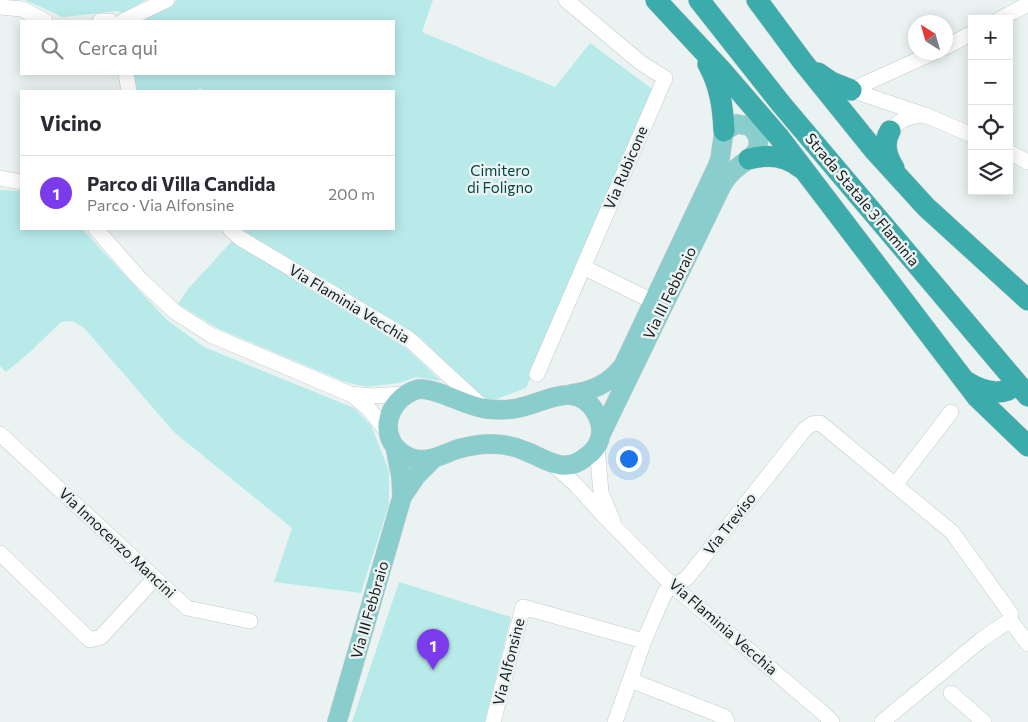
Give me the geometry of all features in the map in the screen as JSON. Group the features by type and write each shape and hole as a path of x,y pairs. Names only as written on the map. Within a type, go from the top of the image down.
{"highway":[{"path":"656,0 723,72 779,137 984,404 1028,446"},
{"name":"Strada Statale 3 Flaminia","path":"699,0 1018,393"},
{"name":"Strada Statale 3 Flaminia","path":"717,0 792,95 1028,377"},
{"path":"757,0 803,62 903,183 926,207 1028,300"},
{"path":"695,42 717,83 721,96 724,132"},
{"path":"803,62 831,82 851,90"},
{"path":"890,130 886,141 886,150 891,164 903,183"},
{"path":"749,159 764,156 780,158 798,165 804,170"},
{"path":"967,382 975,388 990,392 1018,393"}],"main road":[{"path":"571,394 604,384 619,371 626,360 652,301 717,167 724,132 733,125 747,125 758,136 759,144 756,152 749,159"},
{"name":"Via III Febbraio","path":"599,440 722,185 732,172 749,159"},
{"name":"Via Flaminia Vecchia","path":"392,440 409,457 416,460 433,459 459,449 490,444 518,448 554,464 568,466 584,459 599,440 598,418 595,411 584,400 571,394 558,395 518,408 508,409 484,408 457,401 427,389 419,389 404,394"},
{"path":"402,497 401,477 388,423 392,408 404,394"},
{"path":"402,497 416,476 433,459"},
{"name":"Via III Febbraio","path":"337,722 402,497"}],"street":[{"path":"125,20 167,0"},
{"name":"Via Rubicone","path":"536,374 665,78 642,63 566,0"},
{"path":"1007,15 1028,4"},
{"path":"0,7 22,9 43,20"},
{"path":"953,44 968,36"},
{"path":"851,90 917,60"},
{"path":"126,75 129,90"},
{"path":"851,90 925,115 968,133"},
{"path":"875,99 887,113 890,130"},
{"path":"890,130 908,118 925,115"},
{"path":"1013,154 1028,162"},
{"path":"0,178 20,182"},
{"name":"Via Flaminia Vecchia","path":"97,230 139,278 175,312 211,335 350,394 369,409 392,440"},
{"name":"Via Flaminia Vecchia","path":"231,230 240,238 409,339 484,408"},
{"path":"583,267 652,301"},
{"name":"Via Flaminia Vecchia","path":"350,394 372,396 404,394"},
{"path":"896,485 951,412"},
{"name":"Via Treviso","path":"615,722 664,592 672,585 687,578 805,429 812,424 820,423 952,532 1011,614 1010,620 1028,644"},
{"name":"Via Innocenzo Mancini","path":"0,434 187,608 250,621"},
{"name":"Via Flaminia Vecchia","path":"599,440 601,493 617,529"},
{"name":"Via Flaminia Vecchia","path":"554,464 672,585 832,722"},
{"path":"2,557 90,640 101,637 156,578"},
{"name":"Via Alfonsine","path":"494,722 523,607 644,641"},
{"path":"882,722 981,640 1010,620"},
{"path":"630,680 725,717 727,722"},
{"path":"951,693 984,722"}],"green space":[{"path":"25,0 146,0 123,13 117,11 63,17"},
{"name":"Cimitero di Foligno","path":"178,0 433,0 422,32 555,87 590,43 655,91 526,388 486,403 421,338 239,230 395,230 395,90 202,90 201,88 197,90 136,90 134,75 395,75 395,20 132,20"},
{"path":"0,190 20,191 20,230 83,230 167,320 204,347 354,408 371,425 389,471 389,504 361,593 274,582 292,528 174,432 84,328 73,321 61,322 6,372 0,366"},
{"path":"233,240 405,347 441,381 416,377 399,383 367,387 345,382 219,329 178,304 188,289"},
{"path":"399,582 511,617 485,722 352,722"}],"place":[{"name":"Parco di Villa Candida","path":"433,670"}]}
